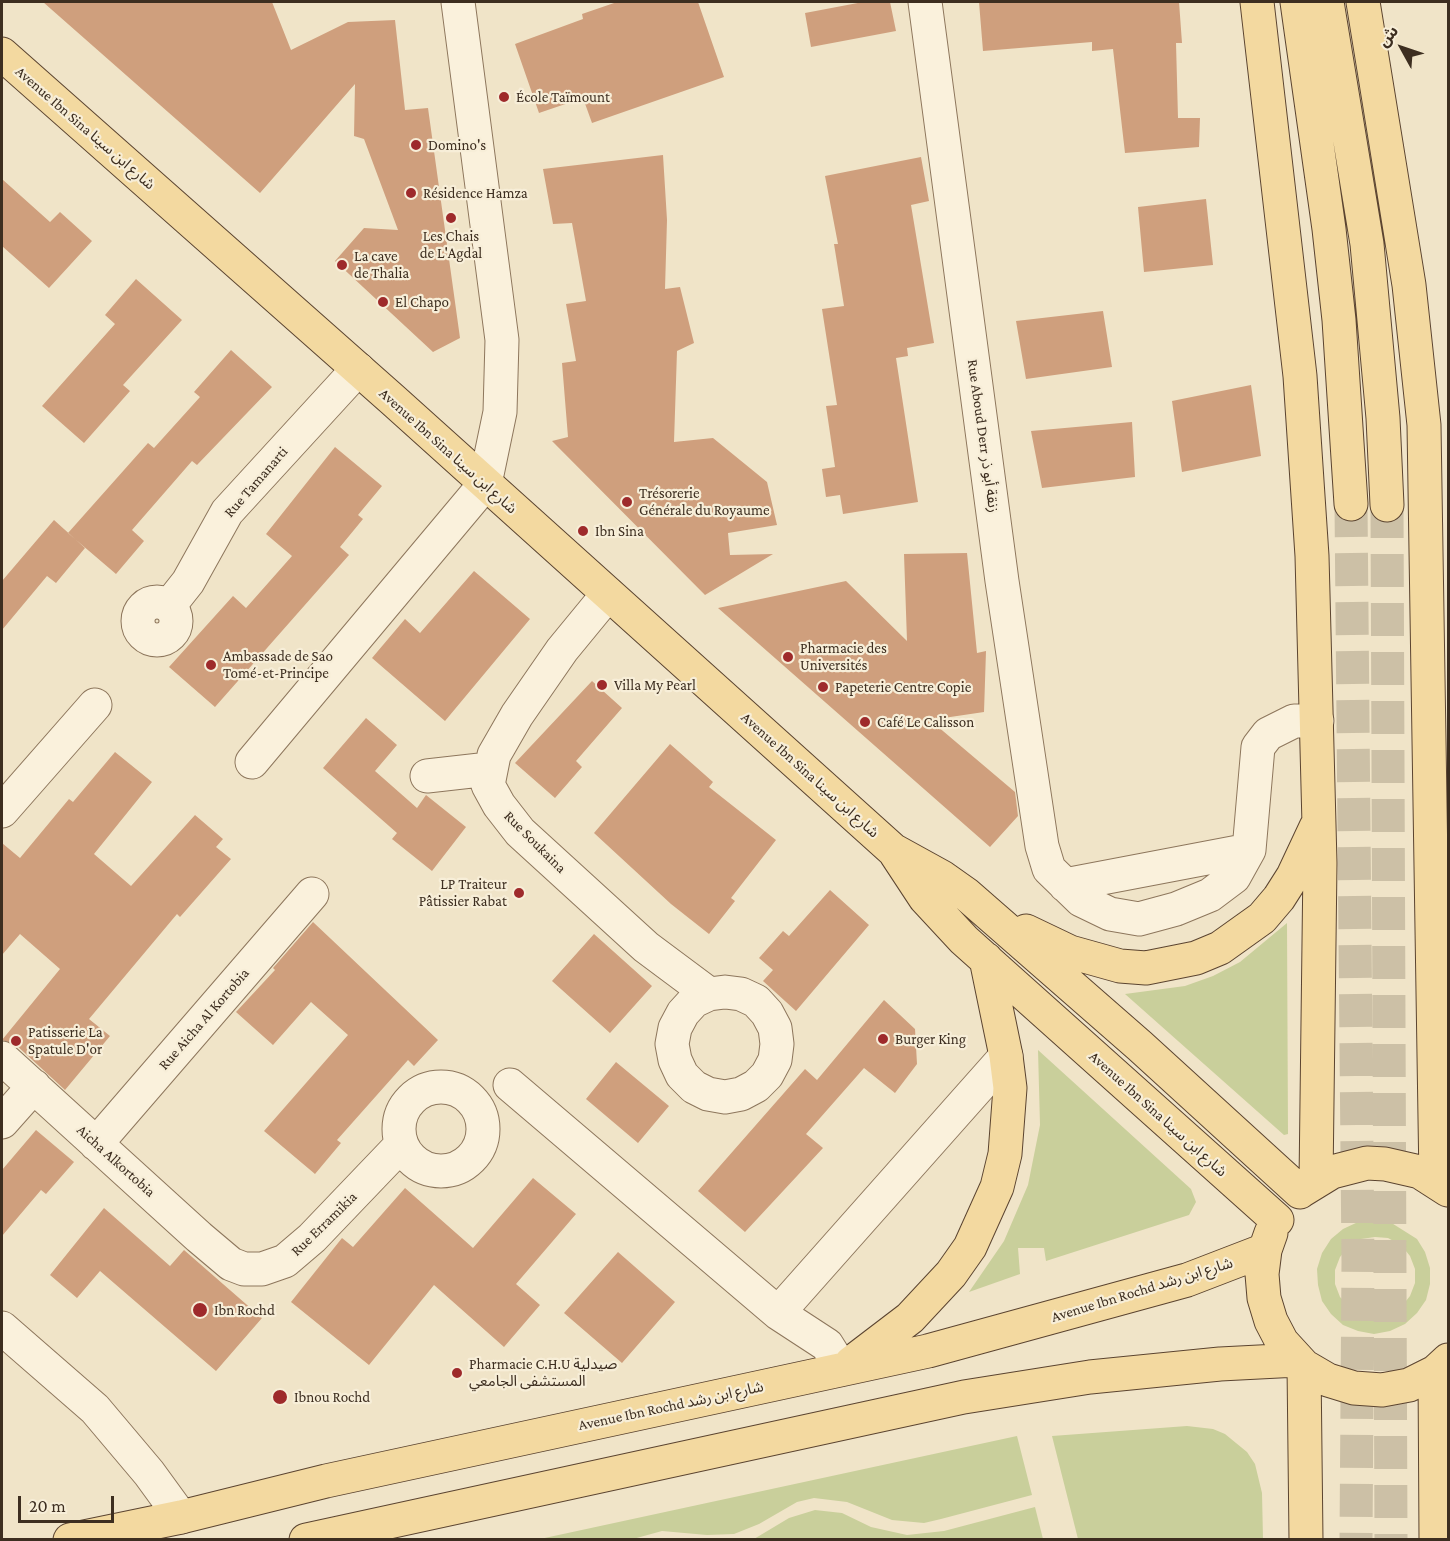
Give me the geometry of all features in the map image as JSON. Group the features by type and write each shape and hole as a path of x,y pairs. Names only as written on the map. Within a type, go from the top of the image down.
{"main road":[{"path":"1257,2 1300,376 1312,556 1319,820 1308,1187"},
{"path":"1297,2 1329,229 1339,320 1351,504"},
{"path":"1328,2 1367,244 1377,331 1387,505"},
{"path":"1363,2 1409,285 1424,425 1441,1017 1442,1185 1403,1167 1367,1163 1332,1172 1308,1187 1277,1220 1265,1251 1262,1274 1264,1298 1271,1321 1282,1342 1301,1363 1328,1380 1382,1390 1409,1385 1442,1366"},
{"name":"Avenue Ibn Sina شارع ابن سينا","path":"5,65 358,369 893,850 942,877 987,912 1308,1187"},
{"path":"987,912 1095,961 1146,968 1197,958 1228,943 1262,918 1279,898 1293,876 1319,820"},
{"name":"Avenue Ibn Sina شارع ابن سينا","path":"893,850 925,898 986,959 1277,1220"},
{"path":"842,1369 909,1318 929,1299 963,1256 985,1218 1005,1154 1010,1088 1006,1056 986,959"},
{"name":"Avenue Ibn Rochd شارع ابن رشد","path":"70,1539 181,1517 326,1481 928,1351 1187,1280 1265,1251"},
{"path":"306,1539 412,1528 984,1393 1090,1377 1220,1364 1301,1363"},
{"path":"1301,1363 1306,1539"},
{"path":"1436,1539 1442,1366"}],"street":[{"path":"252,762 485,484 500,412 502,340 458,2"},
{"name":"Rue Aboud Derr زنقة أبو ذر","path":"925,2 1002,581 1042,846 1057,877"},
{"name":"Rue Tamanarti","path":"169,606 188,582 227,512 358,369"},
{"path":"427,776 489,769 494,755 517,715 562,650 608,594"},
{"path":"2,811 95,705"},
{"path":"1057,877 1082,900 1110,914 1139,919 1176,909 1210,895 1234,877 1249,850 1258,747 1269,734 1294,721 1317,721"},
{"name":"Rue Soukaina","path":"489,769 488,785 499,805 520,832 646,947 709,994"},
{"path":"1057,877 1249,850"},
{"name":"Rue Aicha Al Kortobia","path":"96,1144 312,894"},
{"path":"778,1313 1006,1056"},
{"name":"Aicha Alkortobia","path":"2,1058 231,1264"},
{"path":"510,1085 778,1313 827,1345 842,1369"},
{"path":"2,1122 34,1086"},
{"name":"Rue Erramikia","path":"231,1264 244,1269 262,1269 285,1261 312,1238 401,1145"},
{"path":"2,1328 95,1409 150,1473 181,1517"}],"green space":[{"path":"1287,923 1288,1134 1284,1135 1125,994 1185,986 1213,976 1240,962"},
{"path":"1038,1050 1191,1189 1196,1202 1189,1215 1046,1261 1044,1248 1018,1248 1020,1274 969,1292 1004,1241 1028,1185 1040,1125"},
{"path":"1374,1220 1390,1222 1417,1239 1425,1252 1430,1268 1430,1284 1426,1300 1405,1324 1390,1331 1374,1334 1343,1325 1322,1301 1317,1269 1322,1253 1331,1239 1343,1229 1358,1222","holes":["1388,1238 1401,1245 1410,1256 1415,1269 1415,1283 1410,1296 1401,1307 1389,1315 1376,1317 1362,1315 1350,1308 1340,1297 1335,1284 1335,1270 1340,1257 1349,1246 1361,1239"]},
{"path":"1187,1426 1213,1429 1225,1434 1247,1452 1255,1464 1262,1493 1263,1539 1078,1539 1052,1436"},
{"path":"1017,1436 1032,1495 924,1523 892,1520 847,1502 814,1498 797,1502 759,1524 734,1534 707,1535 662,1531 633,1539 540,1539"},
{"path":"1035,1507 1043,1539 754,1539 789,1518 815,1510 842,1513 871,1527 907,1535 944,1531"}],"building":[{"path":"43,2 272,2 291,50 348,22 395,20 405,110 428,108 460,338 433,352 335,261 364,228 398,230 364,139 354,136 355,84 260,193"},
{"path":"617,2 698,2 724,77 592,123 583,98 539,113 515,44 583,19 582,14"},
{"path":"863,2 890,2 896,31 811,47 805,13"},
{"path":"979,2 1179,2 1182,43 1176,43 1178,118 1200,118 1199,147 1125,153 1113,49 1092,51 1092,42 983,51"},
{"path":"663,155 667,220 665,289 680,287 694,343 677,351 674,442 713,438 767,482 777,525 728,533 730,555 773,554 705,595 552,441 568,437 562,363 576,361 566,304 586,301 572,223 553,224 543,169"},
{"path":"921,157 929,201 911,205 934,343 907,348 908,356 896,358 918,502 843,514 840,495 826,497 822,469 835,467 826,406 837,405 822,309 844,306 834,244 838,244 825,176"},
{"path":"2,179 50,222 60,212 92,241 49,288 2,246"},
{"path":"1206,199 1213,265 1144,272 1138,207"},
{"path":"136,279 182,320 123,385 130,391 84,443 42,406 115,324 105,315"},
{"path":"1103,311 1112,367 1026,379 1016,321"},
{"path":"231,350 272,387 197,465 192,461 132,530 144,541 116,574 68,533 148,443 154,448 200,397 194,392"},
{"path":"1251,385 1261,456 1182,472 1172,401"},
{"path":"1132,422 1135,477 1042,488 1031,431"},
{"path":"335,447 382,486 358,515 363,519 340,547 349,555 215,707 169,667 233,596 246,608 292,556 266,534"},
{"path":"54,520 85,548 56,583 47,576 2,630 2,581"},
{"path":"967,553 977,653 986,651 984,712 930,720 1015,792 1018,816 990,847 718,608 846,581 907,641 904,554"},
{"path":"474,571 530,619 445,721 372,658 405,619 420,633"},
{"path":"592,681 622,708 576,761 582,767 555,798 515,763"},
{"path":"366,718 397,745 375,771 417,808 426,795 466,827 432,871 392,839 397,833 323,768"},
{"path":"670,744 713,782 709,787 776,840 731,898 735,901 709,934 671,904 594,833"},
{"path":"115,752 152,782 94,854 131,886 195,815 223,839 216,847 231,859 180,917 177,914 89,1019 110,1036 65,1090 15,1044 2,1040 60,969 20,934 2,955 2,843 20,858 69,799 73,802"},
{"path":"830,890 869,925 796,1011 763,981 773,970 759,958 783,931 789,936"},
{"path":"313,922 438,1040 414,1066 408,1060 337,1140 341,1143 315,1174 264,1131 348,1035 311,1002 273,1045 236,1012 275,970 273,968"},
{"path":"594,934 652,986 610,1033 552,981"},
{"path":"884,1000 915,1029 917,1064 895,1093 864,1068 806,1134 823,1148 745,1232 698,1191 805,1069 817,1080"},
{"path":"616,1062 669,1106 638,1143 586,1099"},
{"path":"36,1130 74,1162 46,1194 41,1190 2,1236 2,1170"},
{"path":"533,1178 576,1214 516,1284 540,1305 504,1347 434,1285 369,1365 291,1302 342,1238 353,1247 405,1188 473,1248"},
{"path":"104,1208 170,1266 184,1250 262,1318 216,1371 100,1271 77,1298 50,1275"},
{"path":"618,1252 675,1302 622,1363 564,1313"}],"tunnel":[{"path":"1351,504 1358,1262 1356,1540"},
{"path":"1387,505 1391,1540"}],"place":[{"name":"École Taïmount","path":"504,97"},
{"name":"Domino's","path":"416,145"},
{"name":"Résidence Hamza","path":"411,193"},
{"name":"Les Chais de L'Agdal","path":"451,218"},
{"name":"La cave de Thalia","path":"342,265"},
{"name":"El Chapo","path":"383,302"},
{"name":"Trésorerie Générale du Royaume","path":"627,502"},
{"name":"Ibn Sina","path":"583,531"},
{"name":"Pharmacie des Universités","path":"788,657"},
{"name":"Ambassade de Sao Tomé-et-Principe","path":"211,665"},
{"name":"Villa My Pearl","path":"602,685"},
{"name":"Papeterie Centre Copie","path":"823,687"},
{"name":"Café Le Calisson","path":"865,722"},
{"name":"LP Traiteur Pâtissier Rabat","path":"519,893"},
{"name":"Burger King","path":"883,1039"},
{"name":"Patisserie La Spatule D'or","path":"16,1041"},
{"name":"Ibn Rochd","path":"200,1310"},
{"name":"Pharmacie C.H.U صيدلية المستشفى الجامعي","path":"457,1373"},
{"name":"Ibnou Rochd","path":"280,1397"}]}
